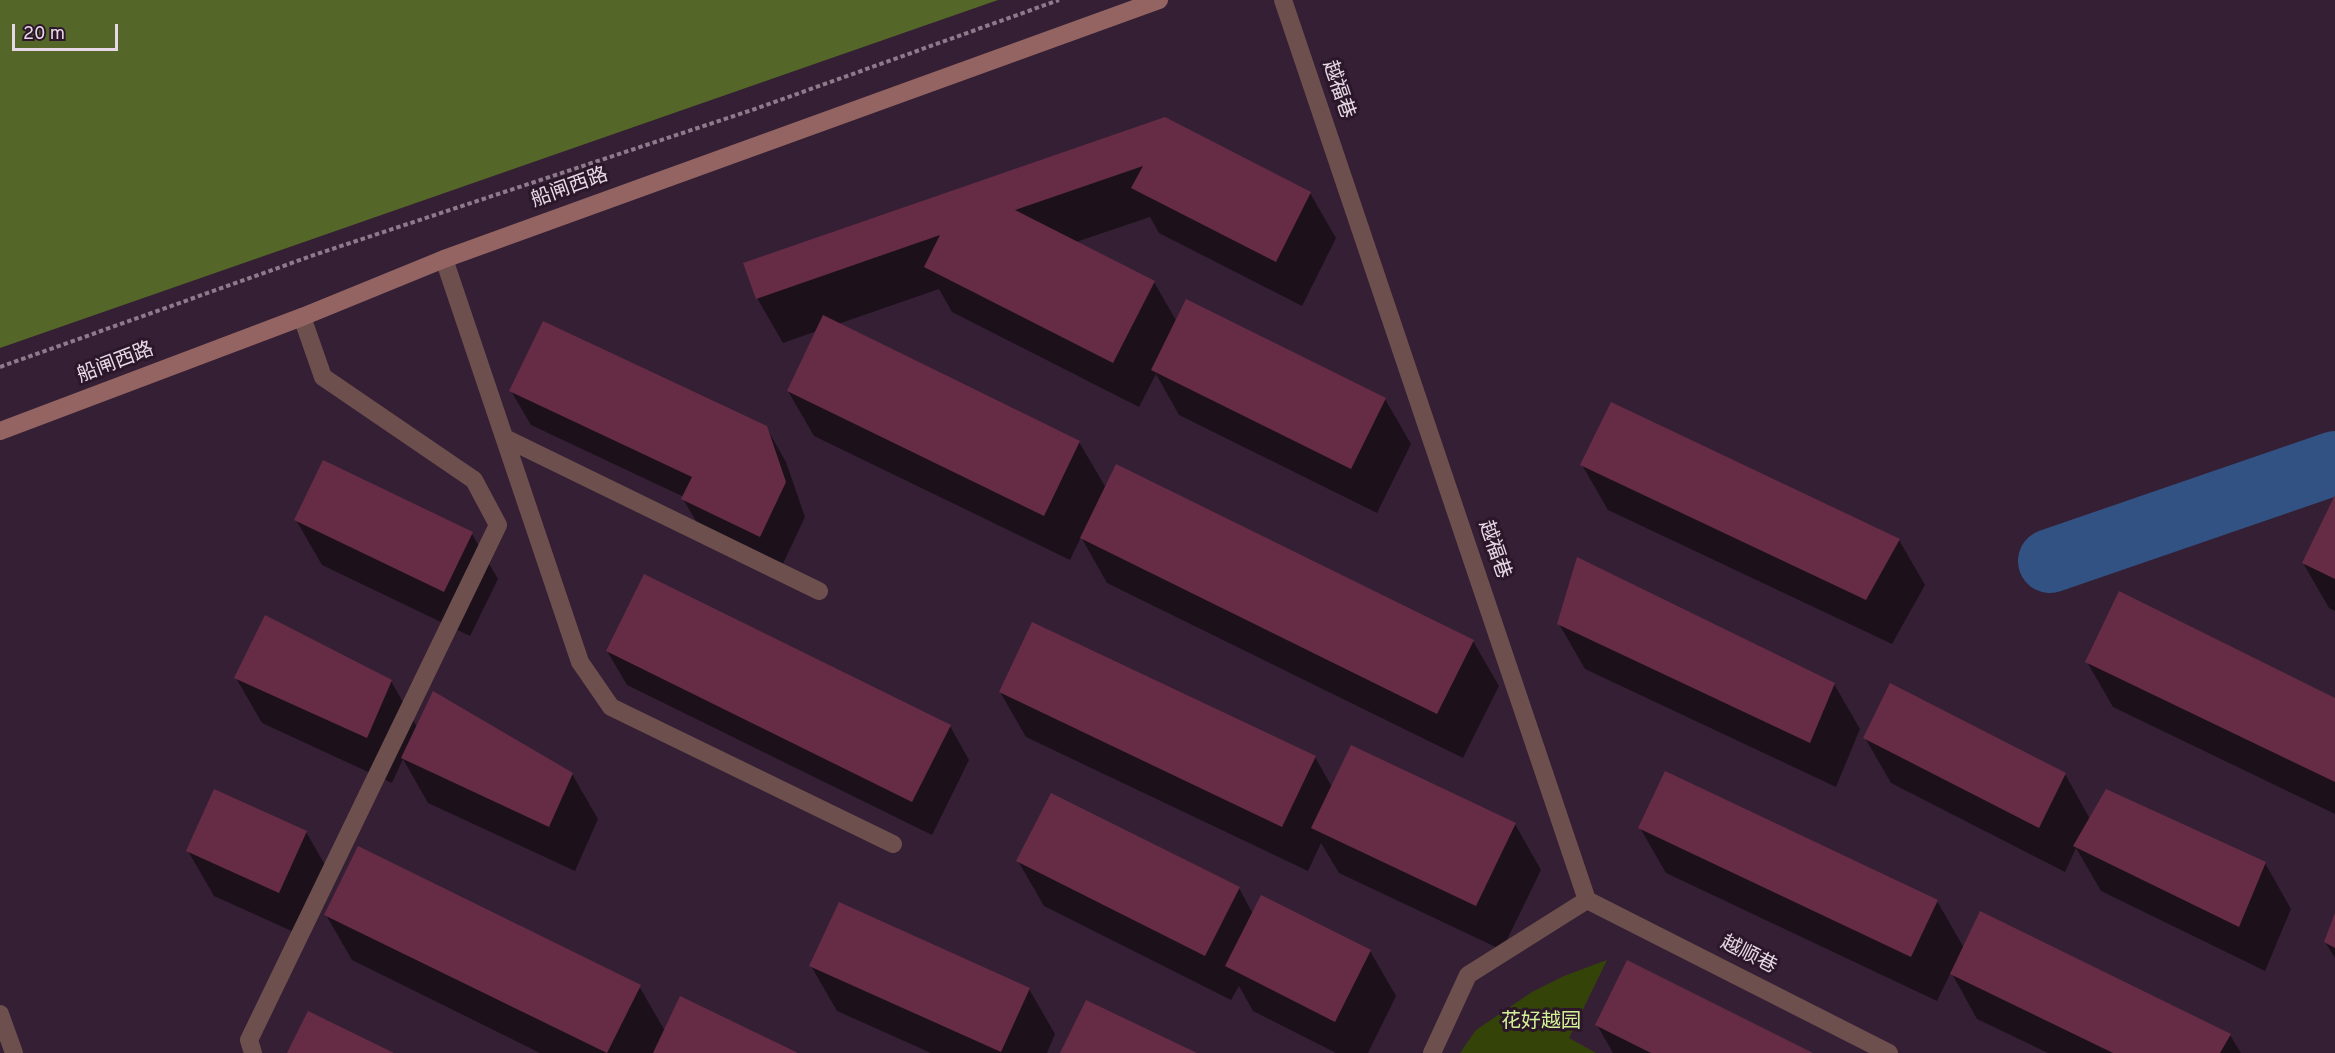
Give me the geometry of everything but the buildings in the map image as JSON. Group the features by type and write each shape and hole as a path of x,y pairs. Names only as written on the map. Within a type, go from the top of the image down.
{"street":[{"name":"船闸西路","path":"0,431 302,317 444,259 1159,0"},
{"name":"越福巷","path":"1283,0 1587,900"},
{"path":"444,259 580,662 611,707 893,844"},
{"path":"253,1053 249,1040 498,525 474,480 323,377 302,317"},
{"path":"504,438 819,591"},
{"path":"1432,1053 1468,975 1587,900"},
{"name":"越顺巷","path":"1587,900 1889,1053"},
{"path":"0,1014 14,1053"}],"path":[{"path":"0,367 317,254 755,109 1059,0"}],"green space":[{"path":"0,0 998,0 0,348"},
{"name":"花好越园","path":"1607,960 1569,1038 1596,1053 1460,1053 1476,1030 1532,992 1564,976"}],"waterway":[{"path":"2050,561 2335,463"}]}
